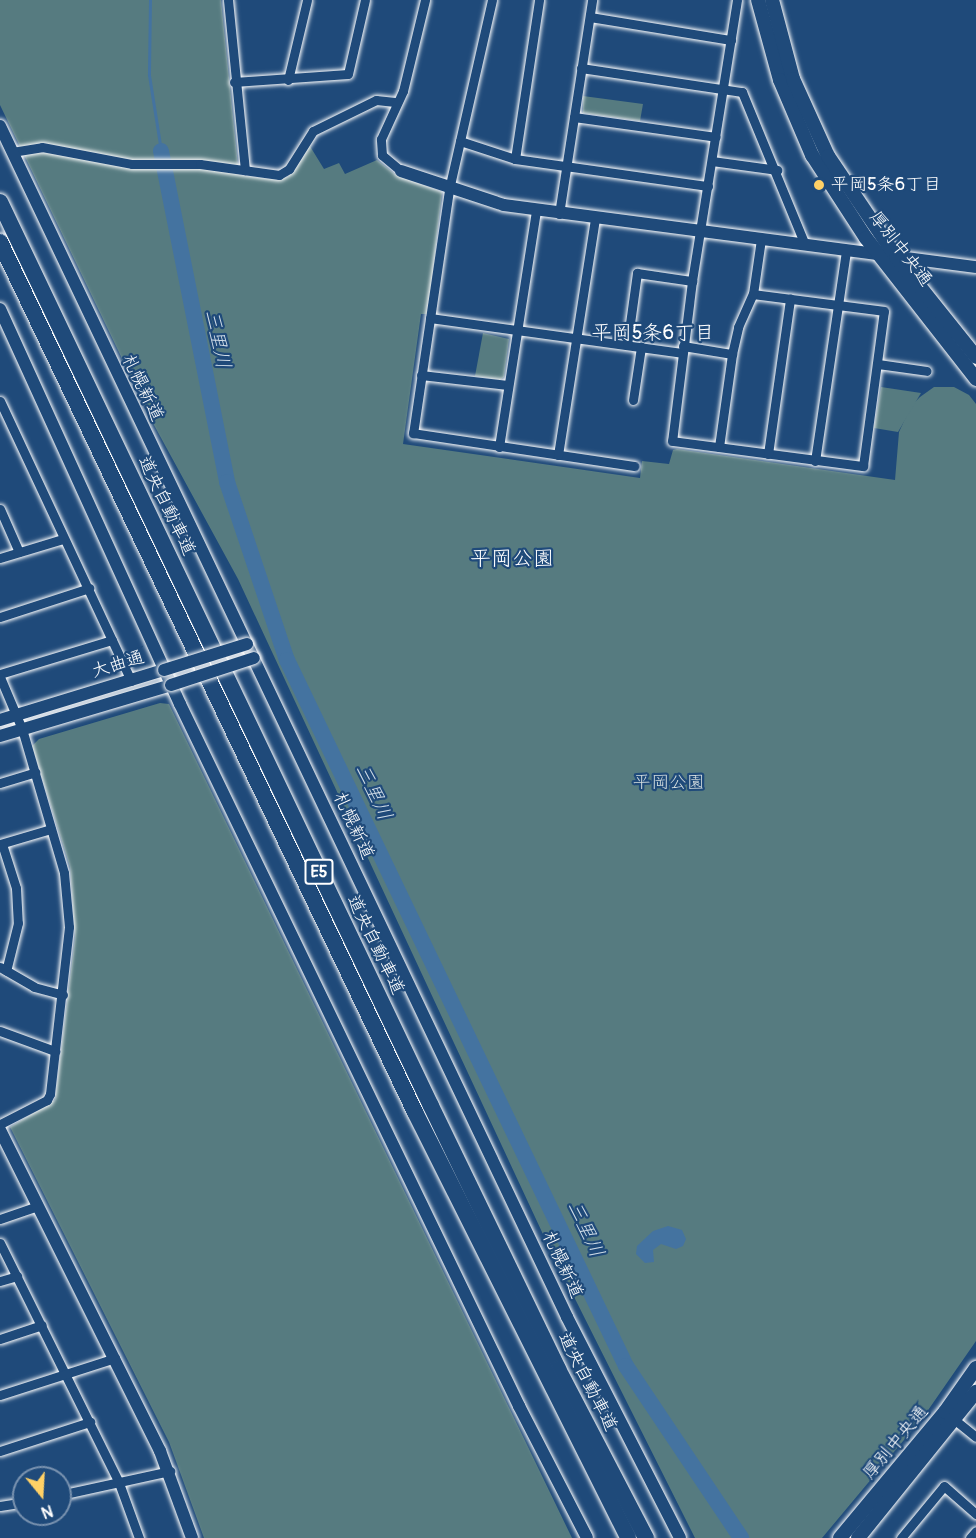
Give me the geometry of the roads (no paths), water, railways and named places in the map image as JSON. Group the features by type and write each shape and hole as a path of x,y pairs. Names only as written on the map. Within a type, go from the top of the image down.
{"highway":[{"name":"道央自動車道","path":"0,202 456,1159 558,1369 646,1538"},
{"name":"道央自動車道","path":"0,242 420,1123 628,1538"}],"main road":[{"name":"厚別中央通","path":"758,0 780,80 812,155 880,255 976,379"},
{"name":"厚別中央通","path":"772,0 793,79 828,156 896,257 976,357"},
{"name":"厚別中央通","path":"858,1538 950,1416 976,1368"},
{"name":"厚別中央通","path":"840,1538 950,1416 976,1392"}],"street":[{"path":"228,0 244,170"},
{"path":"288,80 307,0"},
{"path":"234,82 348,74 365,0"},
{"path":"425,0 403,91 395,102 393,119 380,147 386,160 401,171 449,190 559,214 976,267"},
{"path":"492,0 449,190 414,435 635,466"},
{"path":"515,159 539,0"},
{"path":"559,214 592,0"},
{"path":"738,0 692,281 672,441 863,466 884,311 753,294"},
{"path":"590,17 731,40"},
{"path":"581,68 742,92 777,170 805,245"},
{"path":"12,152 42,147 84,152 107,161 152,165 181,163 286,173 313,131 376,100 395,102"},
{"path":"574,117 716,137"},
{"name":"札幌新道","path":"0,126 567,1317 680,1538"},
{"path":"460,141 515,159 708,186"},
{"path":"712,161 777,170"},
{"path":"499,447 536,210"},
{"path":"558,455 595,218"},
{"path":"719,447 732,354 738,327 753,294 761,239"},
{"path":"815,461 846,252"},
{"path":"627,345 637,273 692,281"},
{"path":"768,454 790,299"},
{"path":"0,309 171,685 519,1406 587,1538"},
{"path":"430,318 641,347 732,354"},
{"path":"633,400 641,347"},
{"path":"878,364 927,371"},
{"path":"421,375 507,385"},
{"path":"0,401 131,681"},
{"path":"0,509 19,552"},
{"path":"0,558 63,538"},
{"path":"0,617 89,588"},
{"path":"0,1124 47,1100 63,995 68,899 51,829 22,729 14,716 0,676 112,640"},
{"name":"大曲通","path":"0,720 247,644"},
{"name":"大曲通","path":"0,736 254,658"},
{"path":"0,783 35,772"},
{"path":"51,829 1,844 16,888 18,922 3,969 34,987 63,995"},
{"path":"0,1031 55,1051"},
{"path":"0,1130 170,1471 192,1538"},
{"path":"0,1219 38,1206"},
{"path":"0,1244 119,1483 139,1538"},
{"path":"0,1281 17,1276"},
{"path":"0,1339 42,1325"},
{"path":"0,1395 115,1358"},
{"path":"950,1416 976,1437"},
{"path":"0,1451 90,1422"},
{"path":"72,1493 170,1471"},
{"path":"901,1538 944,1486 976,1514"},
{"path":"970,1538 976,1531"}],"water":[{"path":"668,1226 682,1230 686,1239 683,1246 676,1249 661,1244 653,1250 654,1262 645,1263 636,1254 637,1246 653,1231"}],"waterway":[{"name":"三里川","path":"150,0 149,75 161,151"},
{"name":"三里川","path":"161,151 227,482 287,660 626,1366 741,1538"}],"place":[{"name":"平岡5条6丁目","path":"819,185"}],"district":[{"name":"平岡5条6丁目","path":"653,332"},
{"name":"平岡公園","path":"512,559"}]}
